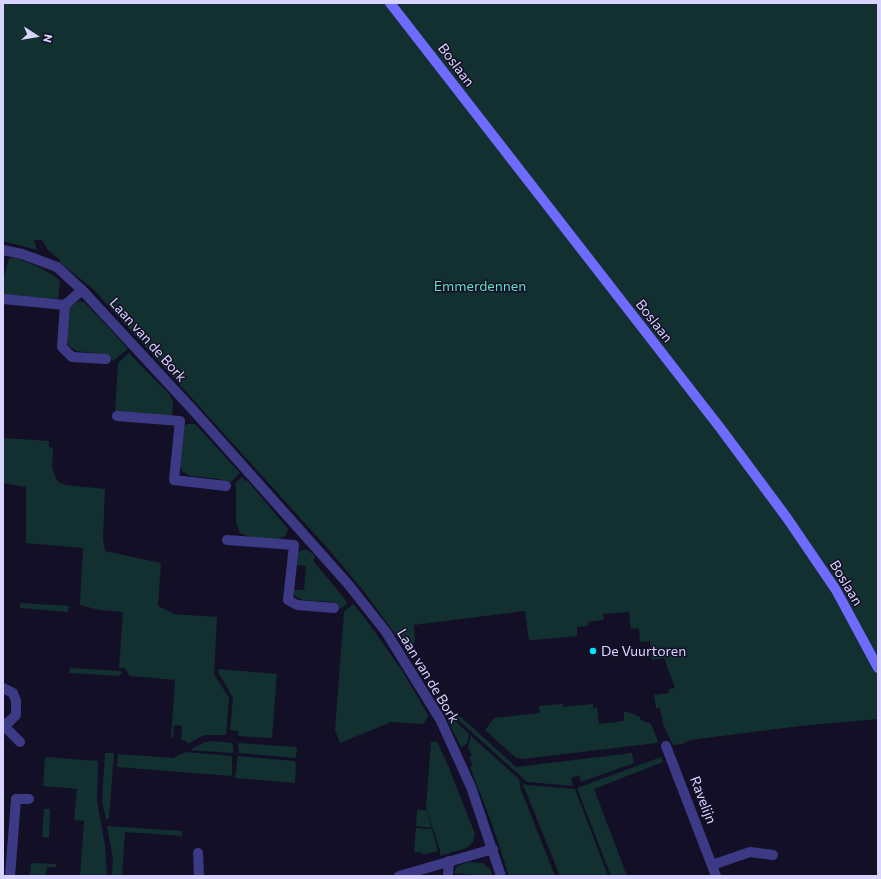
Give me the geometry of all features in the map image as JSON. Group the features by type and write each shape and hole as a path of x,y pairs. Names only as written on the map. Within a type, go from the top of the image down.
{"main road":[{"name":"Boslaan","path":"390,3 788,518 836,590 878,668"}],"street":[{"name":"Laan van de Bork","path":"3,250 22,254 57,267 82,290 193,410 348,584 386,632 439,717 471,787 494,849 501,876"},
{"path":"82,290 65,305 62,347 72,357 106,359"},
{"path":"3,300 65,305"},
{"path":"193,410 180,421 174,480 226,486"},
{"path":"117,416 180,421"},
{"path":"227,540 294,545 306,536"},
{"path":"294,545 288,600 297,605 334,608"},
{"path":"3,688 13,693 16,701 16,715 10,722 3,725 20,742"},
{"name":"Ravelijn","path":"666,746 716,876"},
{"path":"10,876 16,799 28,799"},
{"path":"399,876 494,849"},
{"path":"712,865 750,852 773,855"},
{"path":"198,853 199,876"},
{"path":"448,876 449,861"}],"green space":[{"name":"Emmerdennen","path":"3,3 878,3 878,719 800,726 690,740 682,744 673,745 663,724 660,708 656,708 654,695 669,693 669,689 675,688 664,658 652,660 650,641 640,642 639,628 631,629 629,612 603,614 604,620 588,622 588,626 577,627 577,636 533,640 529,640 525,611 414,625 414,644 408,646 403,645 365,593 330,551 93,289 59,262 60,260 48,250 42,240 34,240 37,250 3,241"},
{"path":"9,258 15,258 35,265 56,277 60,281 58,299 3,295 3,281"},
{"path":"80,301 84,302 96,314 128,349 113,361 109,355 77,351 69,346 67,339 70,306"},
{"path":"129,353 170,395 173,401 172,417 115,413 118,363"},
{"path":"188,424 195,424 240,473 230,483 219,479 190,476 182,471 180,466 184,426"},
{"path":"3,438 49,441 49,447 52,448 53,451 52,468 58,482 66,485 105,489 103,539 105,551 161,563 158,606 174,614 217,617 214,674 229,698 226,735 204,735 188,744 186,741 181,740 182,726 174,725 173,738 171,737 175,680 130,676 125,668 119,668 123,612 99,610 80,605 83,548 26,543 26,487 3,483"},
{"path":"242,477 245,481 247,480 288,529 285,536 277,540 254,539 240,533 236,522 236,485 234,484"},
{"path":"302,550 308,550 315,556 314,562 344,598 347,604 341,609 332,602 303,600 295,596 293,590 304,590 306,566 295,565 297,553"},
{"path":"20,603 69,606 68,612 20,608"},
{"path":"353,604 403,672 428,715 423,724 391,722 340,743 335,730 344,612"},
{"path":"70,668 121,671 122,673 118,676 69,673"},
{"path":"219,669 277,674 272,738 238,736 238,731 230,730 233,698 218,672"},
{"path":"563,704 563,707 593,704 593,708 597,707 599,724 624,721 624,712 628,712 651,724 658,741 657,743 522,759 515,757 485,730 494,718 540,713 539,706"},
{"path":"454,716 461,717 516,767 632,753 634,763 581,782 579,775 571,778 573,786 527,782"},
{"path":"453,719 469,734 467,744 461,747 448,722"},
{"path":"471,736 519,779 521,790 555,876 509,876 492,824 470,767 473,765 469,757 472,756 468,747"},
{"path":"214,741 232,743 234,751 232,753 190,750 205,742"},
{"path":"431,742 437,742 447,763 475,834 473,842 467,848 440,856 440,850 426,808"},
{"path":"238,743 295,747 297,748 296,758 239,753"},
{"path":"185,752 232,756 232,776 117,767 118,754 173,758"},
{"path":"105,753 114,753 109,819 106,819 102,801"},
{"path":"238,756 294,761 296,764 295,783 235,778"},
{"path":"45,757 98,761 97,801 105,845 107,876 80,876 84,821 74,820 77,789 43,786"},
{"path":"661,757 663,762 594,789 627,876 611,876 577,788"},
{"path":"522,782 526,785 575,789 608,876 560,876"},
{"path":"44,809 50,809 49,838 42,837"},
{"path":"417,810 426,810 432,828 416,826"},
{"path":"107,826 182,831 182,836 125,832 122,876 112,876 113,859"},
{"path":"416,828 432,829 438,851 423,855 423,853 414,852"},
{"path":"469,862 483,863 489,868 493,876 474,876 454,873 457,866"},
{"path":"31,863 56,864 56,867 47,867 46,876 30,876"}],"place":[{"name":"De Vuurtoren","path":"593,651"}]}
